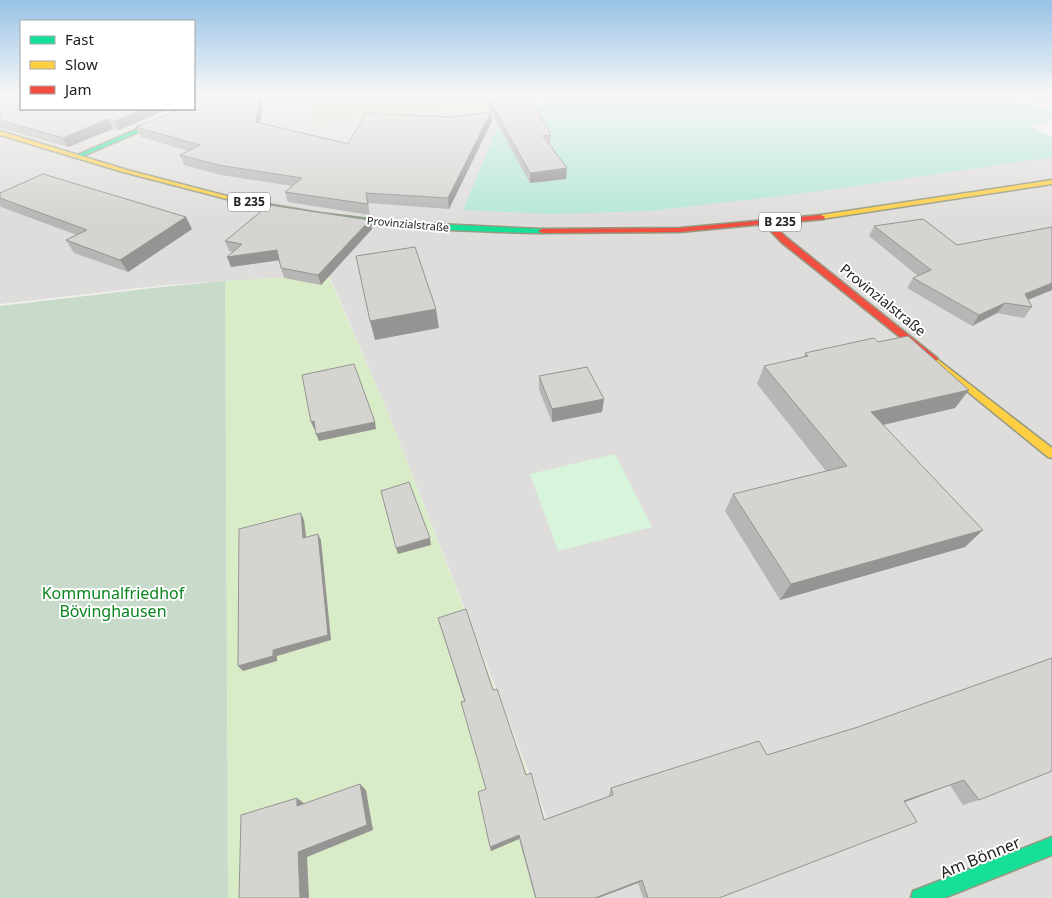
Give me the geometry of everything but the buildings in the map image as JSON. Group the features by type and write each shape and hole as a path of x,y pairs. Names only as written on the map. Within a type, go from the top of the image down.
{"main road":[{"name":"Provinzialstraße","path":"9,136 162,182 255,204 363,220 454,228 612,232 719,227 870,211 1052,182"},
{"path":"76,157 125,136"},
{"name":"Provinzialstraße","path":"767,223 784,240 1052,454"},
{"name":"Am Bönner","path":"920,898 1052,846"}],"shaded area":[{"path":"0,136 826,136 1052,157 1052,898 578,898 387,410 329,275 165,285 0,304"}],"green space":[{"path":"494,136 1052,137 1052,157 821,191 650,211 550,214 463,210"},
{"path":"328,275 387,410 576,898 228,898 225,281"},
{"name":"Kommunalfriedhof Bövinghausen","path":"225,281 228,898 0,898 0,306"},
{"path":"615,454 652,527 558,551 530,474"}],"traffic: fast":[{"path":"76,157 125,136"},
{"path":"246,202 319,216 393,224 542,231"},
{"path":"920,898 1052,846"}],"traffic: slow":[{"path":"10,136 125,171 246,202"},
{"path":"821,217 1052,182"},
{"path":"933,359 1052,454"}],"traffic: jam":[{"path":"542,231 680,230 821,217"},
{"path":"767,223 784,240 933,359"}]}
